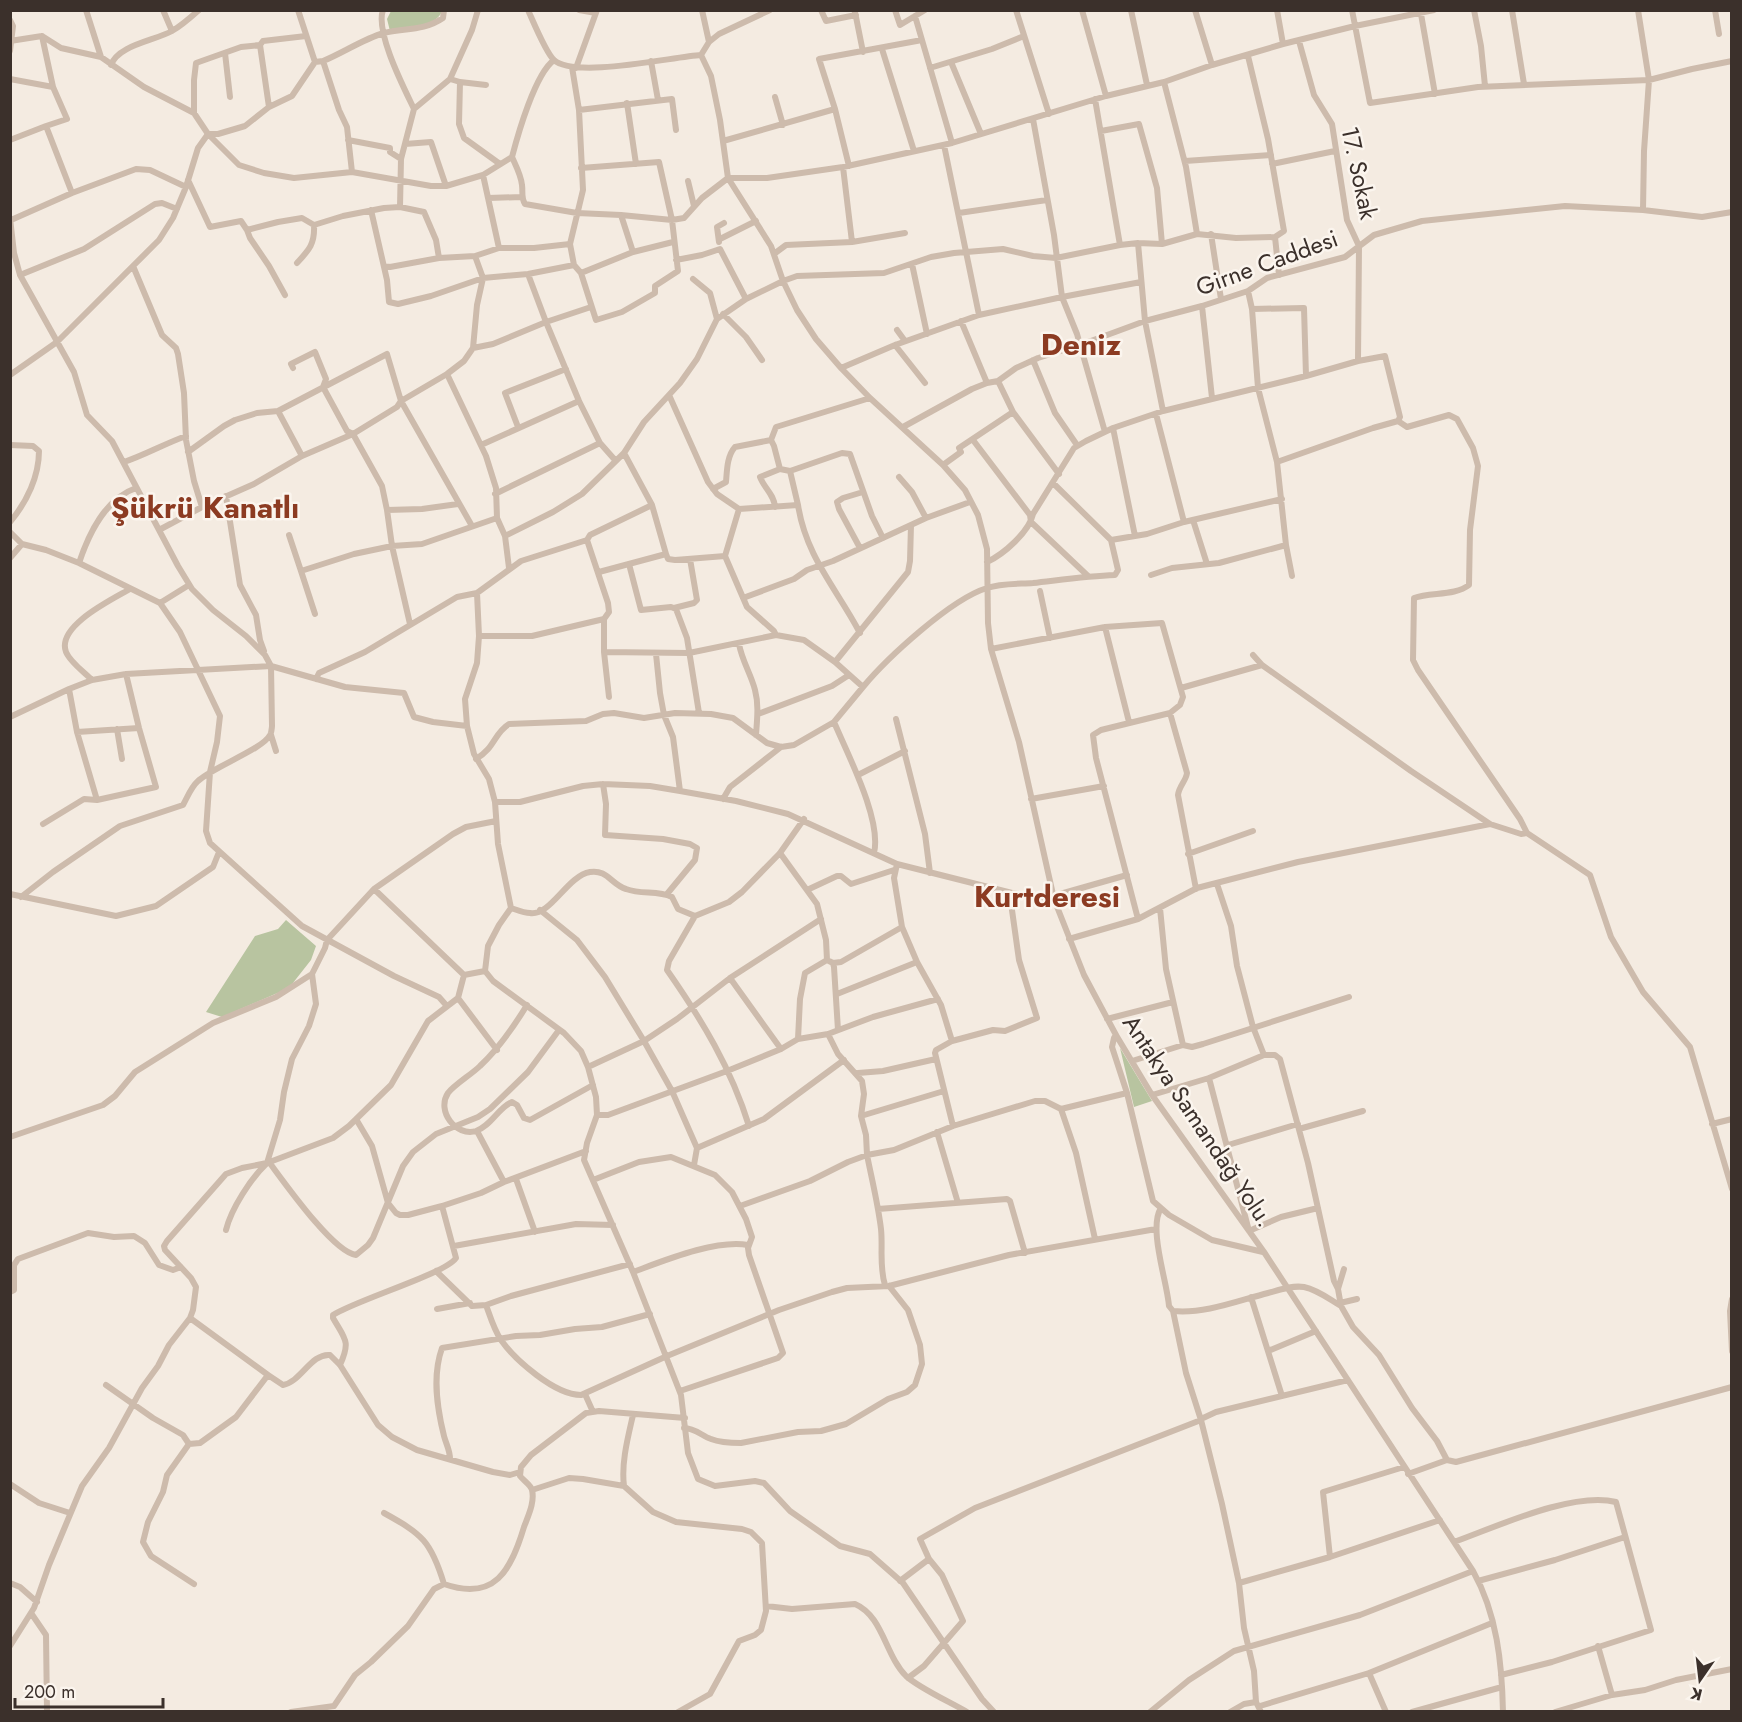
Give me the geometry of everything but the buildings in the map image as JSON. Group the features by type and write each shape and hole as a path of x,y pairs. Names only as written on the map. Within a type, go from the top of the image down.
{"street":[{"path":"86,10 101,57"},
{"path":"163,10 172,31"},
{"path":"111,65 114,58 133,46 172,31 199,10"},
{"path":"298,10 315,62"},
{"path":"383,10 381,16 384,33 397,75 414,109"},
{"path":"208,134 218,134 245,126 269,107 292,96 315,62 323,61 384,33 414,30 434,24 443,18 444,10"},
{"path":"400,207 401,159 414,109 450,79 472,30 478,10"},
{"path":"528,10 554,60 574,67 597,69 701,55 709,42 719,34 770,10"},
{"path":"579,10 596,12 574,67 579,110 581,168 583,190 570,244 574,265 581,273 596,320 622,312 655,293 655,286 678,271 672,220 659,162 581,168"},
{"path":"702,10 709,42"},
{"path":"821,10 826,21 855,13 863,52"},
{"path":"895,10 900,25 925,10"},
{"path":"1016,10 1049,114"},
{"path":"1082,10 1106,96"},
{"path":"1131,10 1148,86"},
{"path":"1195,10 1212,65"},
{"path":"1276,10 1283,44"},
{"path":"1352,10 1370,103 1485,86 1649,80 1731,61"},
{"path":"1393,10 1395,19"},
{"path":"554,60 541,74 525,114 512,157 518,170 525,204 577,213 672,220 684,218 694,206 728,178 767,178 846,166 944,145 1095,99 1164,82 1283,44 1434,10"},
{"path":"1474,10 1485,86"},
{"path":"1512,10 1524,84"},
{"path":"1638,10 1649,80 1643,210"},
{"path":"1715,10 1719,34"},
{"path":"1421,14 1435,94"},
{"path":"915,16 938,88 952,143"},
{"path":"10,20 13,26 10,51"},
{"path":"10,140 67,119 53,87 42,36"},
{"path":"11,41 42,36 61,48 101,57 144,87 194,114 208,134 239,165 251,170 294,178 352,172 430,186 446,186 483,175 512,157"},
{"path":"269,107 260,45 262,40 306,36"},
{"path":"930,68 1024,36"},
{"path":"852,242 846,166 835,109 819,59 922,40"},
{"name":"17. Sokak","path":"1299,41 1314,95 1332,124 1347,220 1359,246"},
{"path":"194,114 196,63 241,47 260,45"},
{"path":"882,49 914,151"},
{"path":"225,53 230,97"},
{"name":"Antakya Samandağ Yolu.","path":"701,55 711,76 728,178 774,254 783,281 797,310 816,339 870,398 943,465 964,490 978,515 987,549 991,649 1019,742 1054,898 1084,975 1152,1095 1264,1252 1473,1571 1488,1604 1498,1638 1503,1712"},
{"path":"505,536 553,512 582,494 624,453 644,422 680,383 697,359 720,316 746,299 783,281 797,276 885,273 931,257 1003,249 1033,256 1056,258 1120,245 1162,244 1197,234 1236,238 1275,237 1284,231 1248,56"},
{"path":"323,61 346,127 352,172"},
{"path":"651,61 658,100"},
{"path":"951,62 981,134"},
{"path":"10,79 53,87"},
{"path":"450,79 486,85"},
{"path":"460,82 459,124 464,138 500,164"},
{"path":"1164,82 1185,161 1197,234"},
{"path":"775,97 783,125"},
{"path":"579,110 672,99 676,130"},
{"path":"1095,99 1120,245"},
{"path":"627,103 636,164"},
{"path":"723,141 835,109"},
{"path":"1033,119 1062,297 1080,345 1105,432"},
{"path":"1101,131 1139,123 1157,188 1162,244"},
{"path":"46,126 72,193"},
{"path":"10,375 57,342 159,240 177,209 198,148 208,134"},
{"path":"348,140 390,148 390,152 401,159"},
{"path":"405,144 431,142 446,186"},
{"path":"944,145 979,315"},
{"path":"1272,164 1335,151"},
{"path":"1185,161 1270,155"},
{"path":"266,655 213,610 189,585 112,441 87,415 74,372 20,275 14,253 11,219 136,169 150,170 187,184 210,227 241,221 285,295"},
{"path":"483,175 499,248"},
{"path":"688,181 694,206"},
{"path":"488,198 522,197"},
{"path":"959,213 1047,200"},
{"path":"20,275 84,249 155,204 162,203 177,209"},
{"name":"Girne Caddesi","path":"903,427 932,409 987,383 998,381 1016,368 1033,360 1145,321 1248,291 1267,278 1345,257 1374,235 1422,221 1565,206 1643,210 1702,217 1731,212"},
{"path":"247,230 302,218 315,225 371,210 400,207 424,212 436,240 439,258"},
{"path":"371,210 384,266 389,302 398,304 431,296 483,278 528,274 574,265"},
{"path":"621,215 633,252"},
{"path":"720,239 756,221"},
{"path":"724,223 717,227 720,249 746,299"},
{"path":"297,263 312,247 315,225"},
{"path":"774,254 786,245 852,242 905,233"},
{"path":"1211,234 1221,299"},
{"path":"1275,237 1279,275"},
{"path":"581,273 633,252 674,242"},
{"path":"1138,243 1145,321 1159,412 1184,522"},
{"path":"384,266 390,267 439,258 475,256 499,248 534,248 570,244"},
{"path":"1358,361 1359,246"},
{"path":"676,260 720,249"},
{"path":"159,530 202,507 254,484 302,456 353,434 464,361 474,348 477,305 483,278 475,256"},
{"path":"912,264 927,334"},
{"path":"132,266 162,335 176,348 184,393 188,452 202,507"},
{"path":"528,274 579,401 600,443 615,460"},
{"path":"693,279 710,293 720,316 746,337 762,360"},
{"path":"842,368 895,345 979,315 1141,282"},
{"path":"1248,291 1252,309 1258,388 1276,462 1292,576"},
{"path":"1202,306 1212,398"},
{"path":"474,348 493,344 546,322 591,307"},
{"path":"1252,309 1304,308 1306,376"},
{"path":"962,321 987,383"},
{"path":"897,330 905,342"},
{"path":"895,345 925,383"},
{"path":"293,368 291,364 315,352 326,379 323,387 382,486 392,546 410,624"},
{"path":"188,452 235,420 257,413 278,411 387,354 401,401 472,526"},
{"path":"987,562 1007,550 1031,522 1032,514 1077,445 1113,428 1159,412 1385,356 1400,417 1398,421"},
{"path":"1033,360 1055,412 1077,445"},
{"path":"518,427 505,393 566,369"},
{"path":"447,374 486,456 495,488 497,518 505,536 510,568"},
{"path":"998,381 1013,412 1059,474"},
{"path":"669,395 708,482 717,494 739,509 798,505"},
{"path":"780,469 771,440 776,427 870,398"},
{"path":"481,445 579,401"},
{"path":"278,411 302,456"},
{"path":"943,465 961,452 959,448 1013,412"},
{"path":"1276,462 1398,421 1407,427 1449,415 1457,419 1473,448 1478,466 1470,530 1469,585 1462,590 1426,594 1414,598 1413,660 1520,819 1527,833 1590,875 1611,937 1643,992 1690,1047 1731,1189"},
{"path":"1113,428 1135,536"},
{"path":"124,462 142,456 162,444 186,436"},
{"path":"713,489 726,482 727,467 735,447 771,440"},
{"path":"973,440 1030,515 1031,522 1088,576"},
{"path":"495,494 600,443"},
{"path":"10,445 33,446 39,451 39,467 32,486 17,515 10,522"},
{"path":"624,453 652,505 668,559 724,556"},
{"path":"775,507 774,500 762,484 760,477 780,469 790,471 843,453 850,454 883,538"},
{"path":"790,471 800,519 818,565 860,633"},
{"path":"899,477 912,492 926,518"},
{"path":"476,759 486,753 502,730 512,723 586,721 603,714 614,713 644,718 675,713 725,715 733,718 767,742 781,747 795,745 834,723 881,666 962,600 988,587 1115,575 1118,570 1111,540 1053,483"},
{"path":"79,563 99,518 125,492 136,488"},
{"path":"860,548 837,502 863,492"},
{"path":"226,496 240,585 256,615 260,640 271,666 271,735 276,751"},
{"path":"1111,540 1147,534 1184,522 1282,499"},
{"path":"743,598 794,579 818,565 833,561 926,518 970,501"},
{"path":"387,510 422,509 458,504"},
{"path":"316,679 319,673 365,652 457,597 477,593 521,561 587,540 590,535 652,505"},
{"path":"739,509 724,556 747,607 776,635"},
{"path":"301,571 354,554 392,546 422,544 497,518"},
{"path":"1193,520 1207,564"},
{"path":"835,662 908,572 911,525"},
{"path":"10,532 22,544 46,550 79,563 160,603 180,632 220,716 210,772 206,831 210,843 302,926 439,997 446,1005"},
{"path":"289,535 315,614"},
{"path":"587,540 599,572 609,612 604,620 604,652 609,697"},
{"path":"10,558 22,544"},
{"path":"1151,575 1172,568 1219,563 1286,545"},
{"path":"599,572 666,554"},
{"path":"629,564 641,610 674,608 694,603 697,600 690,559"},
{"path":"160,603 189,585"},
{"path":"92,680 67,655 64,647 77,623 130,589"},
{"path":"1040,591 1050,638"},
{"path":"477,593 479,636 477,663 465,699 467,726 476,759 489,779 495,802 498,844 512,908 499,925 488,946 485,971 493,981 559,1030 581,1051 588,1067 596,1097 597,1115 585,1160 630,1264 680,1391 688,1453 698,1479 715,1486 755,1481 764,1483 790,1511 840,1546 870,1554 900,1581 982,1699 994,1712"},
{"path":"674,608 686,633 699,713"},
{"path":"479,636 532,636 604,620"},
{"path":"991,649 1106,627 1162,623 1183,697 1180,705 1170,713 1129,722 1101,730 1093,735 1096,758 1112,824 1138,919"},
{"path":"1106,627 1129,722"},
{"path":"604,652 656,654 689,652 776,635 804,639 863,687"},
{"path":"739,644 755,689 758,714 756,735"},
{"path":"656,654 660,693 664,715 673,737 680,790"},
{"path":"1253,655 1262,665 1490,824 1521,834 1527,833"},
{"path":"1181,688 1262,665"},
{"path":"10,717 69,688 92,680 126,674 271,666 345,687 404,693 414,717 467,726"},
{"path":"43,824 84,799 97,800 156,787 126,674"},
{"path":"758,714 832,686 849,675"},
{"path":"69,688 77,732 97,800"},
{"path":"1170,713 1187,773 1179,786 1178,795 1196,889"},
{"path":"896,719 925,834 930,873"},
{"path":"834,723 858,775 876,831 877,841 874,853"},
{"path":"77,732 139,728"},
{"path":"117,729 122,759"},
{"path":"21,897 120,826 183,805 196,783 271,735"},
{"path":"723,798 730,787 781,747"},
{"path":"858,775 904,751"},
{"path":"495,802 520,802 584,786 603,784 650,786 723,798 804,819 874,853 896,867 1012,893 1054,898 1127,875"},
{"path":"603,784 606,804 605,835 663,839 690,844 697,848 695,860 668,894"},
{"path":"1031,799 1104,786"},
{"path":"749,1126 741,1101 717,1048 693,1007 667,970 669,961 695,916 729,902 742,892 780,853 804,819"},
{"path":"10,1137 103,1105 135,1072 213,1023 276,997 312,974 327,940 374,889 453,834 466,827 496,821"},
{"path":"1069,939 1138,919 1196,889 1298,862 1490,824"},
{"path":"1188,854 1253,831"},
{"path":"10,894 116,916 128,914 156,906 213,867 219,852"},
{"path":"780,853 817,904 837,994 838,1030"},
{"path":"807,890 838,875 851,884 896,867"},
{"path":"896,867 894,878 902,927 917,962 938,999 952,1041"},
{"path":"512,908 532,914 549,904 580,875 592,871 604,873 615,884 627,890 668,894 678,909 695,916"},
{"path":"1217,884 1231,926 1237,966 1253,1027 1264,1055"},
{"path":"374,889 464,975"},
{"path":"953,1126 936,1059 936,1050 952,1041 993,1030 1005,1031 1037,1018 1019,960 1011,903 1012,893"},
{"path":"1160,908 1166,969 1183,1045"},
{"path":"540,910 577,940 605,977 644,1041 672,1091 697,1148 694,1165"},
{"path":"588,1067 644,1041 730,978 821,919"},
{"path":"798,1039 800,999 805,973 830,962 841,962 902,927"},
{"path":"837,994 917,962"},
{"path":"464,975 485,971"},
{"path":"226,1230 233,1211 249,1185 258,1171 268,1163 279,1126 292,1059 309,1026 315,1004 312,974"},
{"path":"10,1646 37,1602 49,1565 86,1479 109,1448 169,1345 190,1318 196,1287 182,1267 165,1250 164,1246 167,1241 226,1174 268,1163 333,1138 356,1119 391,1085 422,1029 446,1005 458,998 464,975"},
{"path":"730,978 781,1049"},
{"path":"1132,1061 1183,1045 1192,1047 1203,1044 1349,997"},
{"path":"458,998 497,1050"},
{"path":"597,1115 608,1115 728,1071 781,1049 798,1039 828,1034 873,1017 938,999"},
{"path":"1107,1019 1173,1002"},
{"path":"526,1005 497,1050 448,1093 445,1105 454,1125 464,1131 477,1131 508,1104 514,1103 524,1118 530,1120 593,1085"},
{"path":"268,1163 314,1219 344,1250 356,1255 368,1245 377,1230 409,1156 431,1137 454,1125 478,1117 490,1109 528,1072 559,1030"},
{"path":"684,1428 692,1429 713,1440 731,1443 798,1432 821,1431 855,1420 888,1399 910,1390 920,1376 921,1350 910,1314 887,1285 880,1261 881,1233 878,1209 861,1116 864,1087 858,1073 844,1060 828,1034"},
{"path":"1116,1035 1112,1047 1127,1093 1153,1201 1169,1215 1212,1240 1264,1252"},
{"path":"1152,1095 1209,1078 1264,1055 1275,1055 1280,1059 1334,1281 1338,1289 1340,1305 1353,1327 1379,1355 1412,1408 1437,1441 1447,1460"},
{"path":"858,1073 883,1071 936,1059"},
{"path":"697,1148 749,1126 781,1108 844,1060"},
{"path":"1209,1078 1249,1231 1281,1217 1318,1208"},
{"path":"861,1116 944,1091"},
{"path":"740,1206 810,1181 867,1155 894,1149 953,1126 1040,1100 1061,1109 1127,1093"},
{"path":"1061,1109 1076,1153 1095,1239"},
{"path":"1228,1145 1363,1111"},
{"path":"356,1119 372,1146 388,1203 396,1213 404,1216 442,1206 586,1151"},
{"path":"1712,1124 1731,1119"},
{"path":"477,1131 504,1182"},
{"path":"938,1132 958,1203"},
{"path":"593,1180 639,1162 671,1157 715,1175 732,1192 750,1230 752,1237 748,1245 749,1255 784,1350 781,1356 680,1391"},
{"path":"516,1179 536,1232"},
{"path":"878,1209 1008,1200 1025,1253"},
{"path":"340,1365 347,1341 333,1315 390,1288 453,1263 456,1258 454,1246 442,1206"},
{"path":"1161,1208 1157,1214 1155,1229 1169,1306 1173,1311 1186,1373 1201,1419 1222,1504 1239,1583 1259,1706"},
{"path":"454,1246 576,1224 613,1225"},
{"path":"486,1305 500,1339 524,1364 550,1383 572,1394 585,1394 667,1356 807,1299 847,1288 887,1285 981,1262 1155,1229"},
{"path":"10,1292 14,1290 14,1265 18,1259 88,1233 114,1237 134,1236 145,1243 159,1265 173,1270 182,1267"},
{"path":"633,1272 719,1246 748,1245"},
{"path":"436,1271 472,1306 486,1305 511,1296 630,1264"},
{"path":"1338,1289 1344,1269"},
{"path":"1173,1311 1194,1311 1301,1286 1315,1290 1340,1305"},
{"path":"1251,1297 1282,1396"},
{"path":"1340,1305 1357,1299"},
{"path":"1731,1299 1731,1351"},
{"path":"436,1309 470,1303"},
{"path":"450,1459 450,1450 441,1424 436,1386 442,1348 516,1336 602,1327 650,1314"},
{"path":"190,1318 283,1384 291,1383 325,1355 330,1355 340,1365 378,1425 387,1434 417,1450 503,1474 520,1472"},
{"path":"1268,1351 1316,1331"},
{"path":"194,1584 151,1556 143,1542 148,1522 163,1492 167,1475 189,1444 200,1443 236,1417 268,1375"},
{"path":"908,1678 924,1666 942,1642 960,1628 963,1621 942,1575 928,1559 920,1539 975,1508 1216,1412 1348,1380"},
{"path":"106,1385 133,1405 183,1435 189,1444"},
{"path":"1330,1557 1323,1492 1447,1460 1456,1462 1731,1387"},
{"path":"585,1394 593,1412"},
{"path":"291,1712 334,1707 355,1675 408,1626 434,1589 444,1584 461,1590 477,1590 489,1586 506,1570 521,1537 533,1499 532,1490 522,1479 520,1472 523,1463 581,1415 593,1412 685,1418"},
{"path":"624,1486 627,1446 633,1415"},
{"path":"532,1490 568,1478 624,1486 653,1512 676,1522 742,1529 751,1532 762,1543 766,1606 761,1629 755,1635 739,1641 710,1694 678,1712"},
{"path":"10,1484 39,1503 70,1513"},
{"path":"1454,1542 1549,1509 1582,1501 1604,1499 1616,1502 1651,1630 1552,1662 1501,1675"},
{"path":"384,1513 417,1532 424,1539 439,1566 444,1584"},
{"path":"1239,1583 1330,1557 1440,1520"},
{"path":"1478,1581 1555,1560 1624,1537"},
{"path":"900,1581 928,1559"},
{"path":"1150,1712 1190,1680 1234,1651 1360,1615 1473,1571"},
{"path":"10,1583 20,1587 37,1602"},
{"path":"766,1606 792,1609 855,1604 864,1608 871,1616 895,1664 908,1678 967,1712"},
{"path":"31,1613 46,1635 47,1712"},
{"path":"1230,1712 1244,1704 1259,1706 1369,1673 1492,1623"},
{"path":"1598,1646 1612,1695"},
{"path":"1555,1712 1612,1695 1731,1669"},
{"path":"1369,1673 1386,1712"},
{"path":"1412,1712 1502,1687"}],"green space":[{"path":"391,11 442,11 439,16 427,24 390,31 387,19"},
{"path":"286,920 316,946 311,960 289,988 222,1017 206,1012 255,936 278,929"},
{"path":"1120,1048 1152,1101 1134,1107"}],"district":[{"name":"Deniz","path":"1081,345"},
{"name":"Şükrü Kanatlı","path":"205,508"},
{"name":"Kurtderesi","path":"1047,897"}]}
